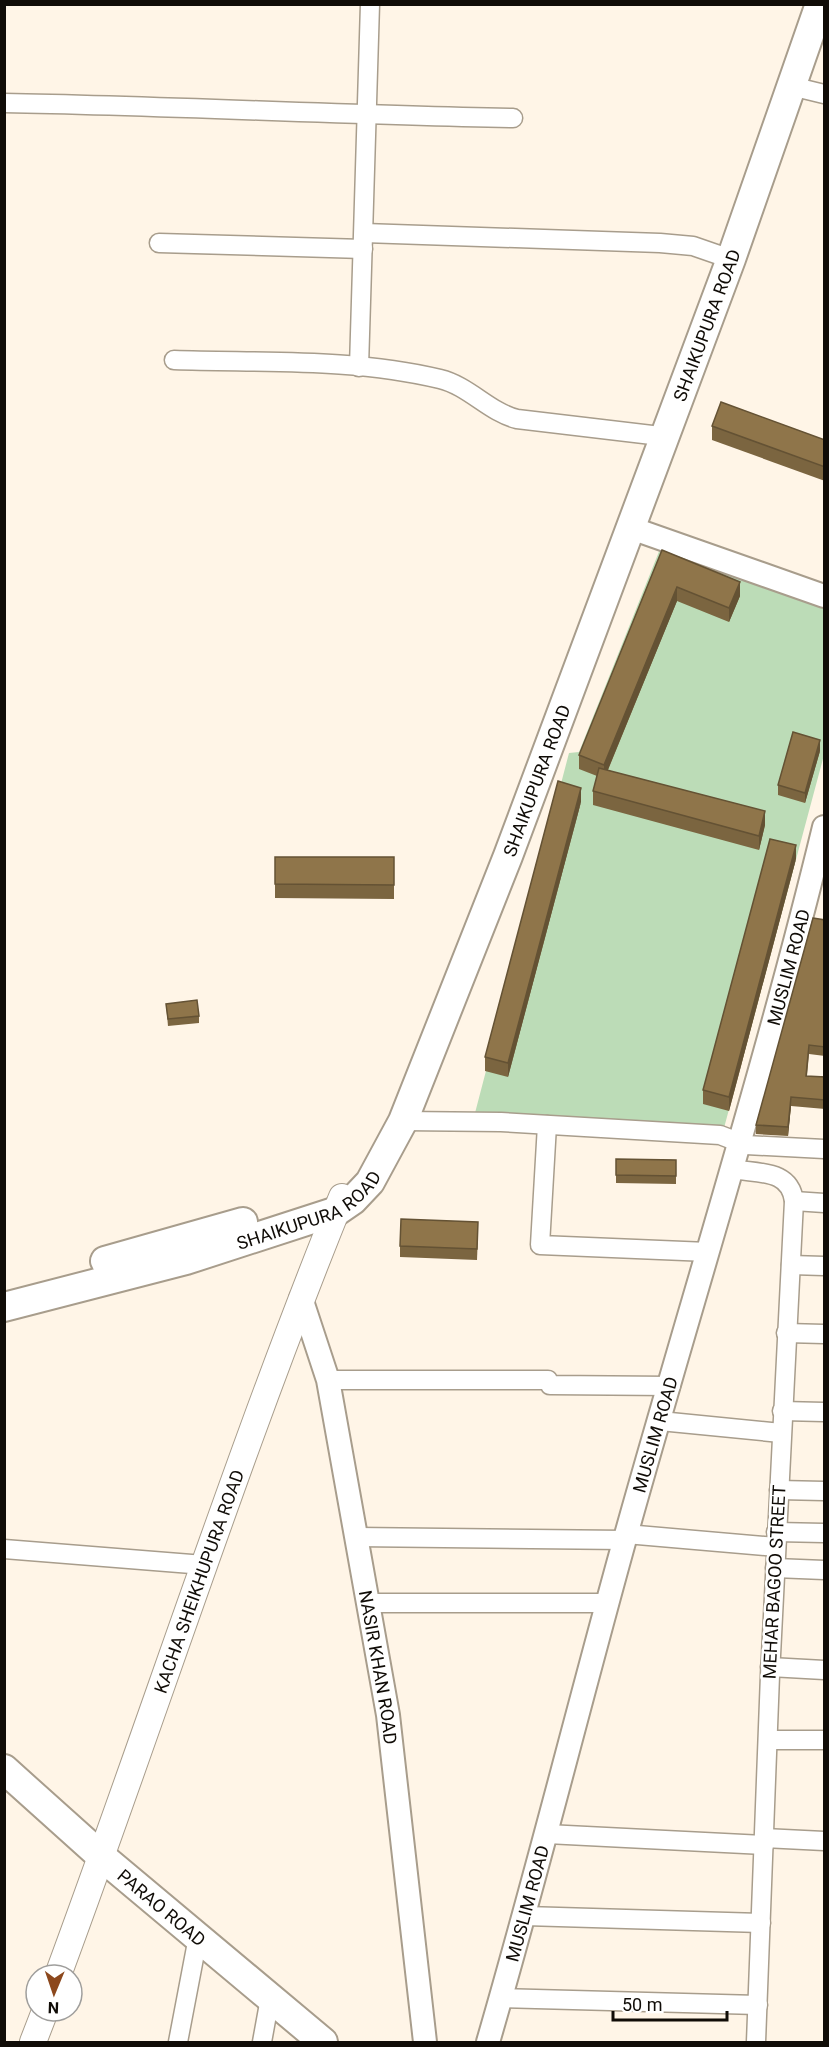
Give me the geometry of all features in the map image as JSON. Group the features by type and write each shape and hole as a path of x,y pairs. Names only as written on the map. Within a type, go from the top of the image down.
{"main road":[{"name":"SHAIKUPURA ROAD","path":"4,1306 186,1260 341,1200 360,1174 392,1116 496,851 719,255 807,4"},
{"name":"SHAIKUPURA ROAD","path":"4,1289 328,1198 353,1200 370,1182 404,1121 512,845 731,259 820,4"},
{"name":"KACHA SHEIKHUPURA ROAD","path":"62,1963 301,1298 341,1200"},
{"name":"PARAO ROAD","path":"4,1769 102,1857 323,2043"},
{"path":"33,2043 40,2023"}],"street":[{"path":"358,367 364,241 370,4"},
{"path":"791,86 825,94"},
{"path":"4,103 513,118"},
{"path":"159,243 364,241 660,243 693,246 719,255"},
{"path":"174,360 358,367 399,371 449,381 465,388 503,414 517,419 652,435"},
{"path":"631,528 825,596"},
{"name":"MUSLIM ROAD","path":"488,2043 525,1916 626,1537 818,877 825,827"},
{"path":"404,1121 548,1125 720,1135 741,1144 825,1149"},
{"path":"548,1125 540,1245 708,1252"},
{"path":"732,1169 784,1179 793,1189 794,1201 825,1203"},
{"name":"MEHAR BAGOO STREET","path":"756,2043 770,1668 794,1201"},
{"path":"790,1264 825,1266"},
{"name":"NASIR KHAN ROAD","path":"301,1298 328,1380 388,1715 425,2043"},
{"path":"786,1333 825,1334"},
{"path":"328,1380 548,1380 550,1385 671,1386"},
{"path":"782,1411 825,1412"},
{"path":"660,1421 781,1433"},
{"path":"779,1490 825,1491"},
{"path":"356,1537 776,1539 825,1533"},
{"path":"4,1550 204,1564"},
{"path":"775,1568 825,1570"},
{"path":"368,1602 609,1603"},
{"path":"770,1668 825,1670"},
{"path":"768,1740 825,1740"},
{"path":"547,1834 825,1841"},
{"path":"525,1916 761,1923"},
{"path":"178,2043 198,1938"},
{"path":"262,2043 270,1998"},
{"path":"501,1998 758,2005"}],"green space":[{"path":"660,549 824,608 824,755 724,1128 475,1113 569,753 579,752"}],"building":[{"path":"721,402 825,440 825,467 712,426"},
{"path":"662,550 740,582 729,608 677,587 604,765 579,755"},
{"path":"793,732 820,740 805,793 778,785"},
{"path":"599,768 765,811 759,836 593,791"},
{"path":"558,781 581,788 508,1063 485,1057"},
{"path":"770,839 796,845 729,1097 703,1090"},
{"path":"275,857 394,857 394,885 275,884"},
{"path":"813,918 825,920 825,1047 809,1045 806,1076 825,1077 825,1100 791,1097 788,1127 756,1125"},
{"path":"197,1000 199,1016 168,1019 166,1004"},
{"path":"616,1159 676,1160 676,1176 616,1175"},
{"path":"401,1219 478,1222 477,1249 400,1246"}]}
